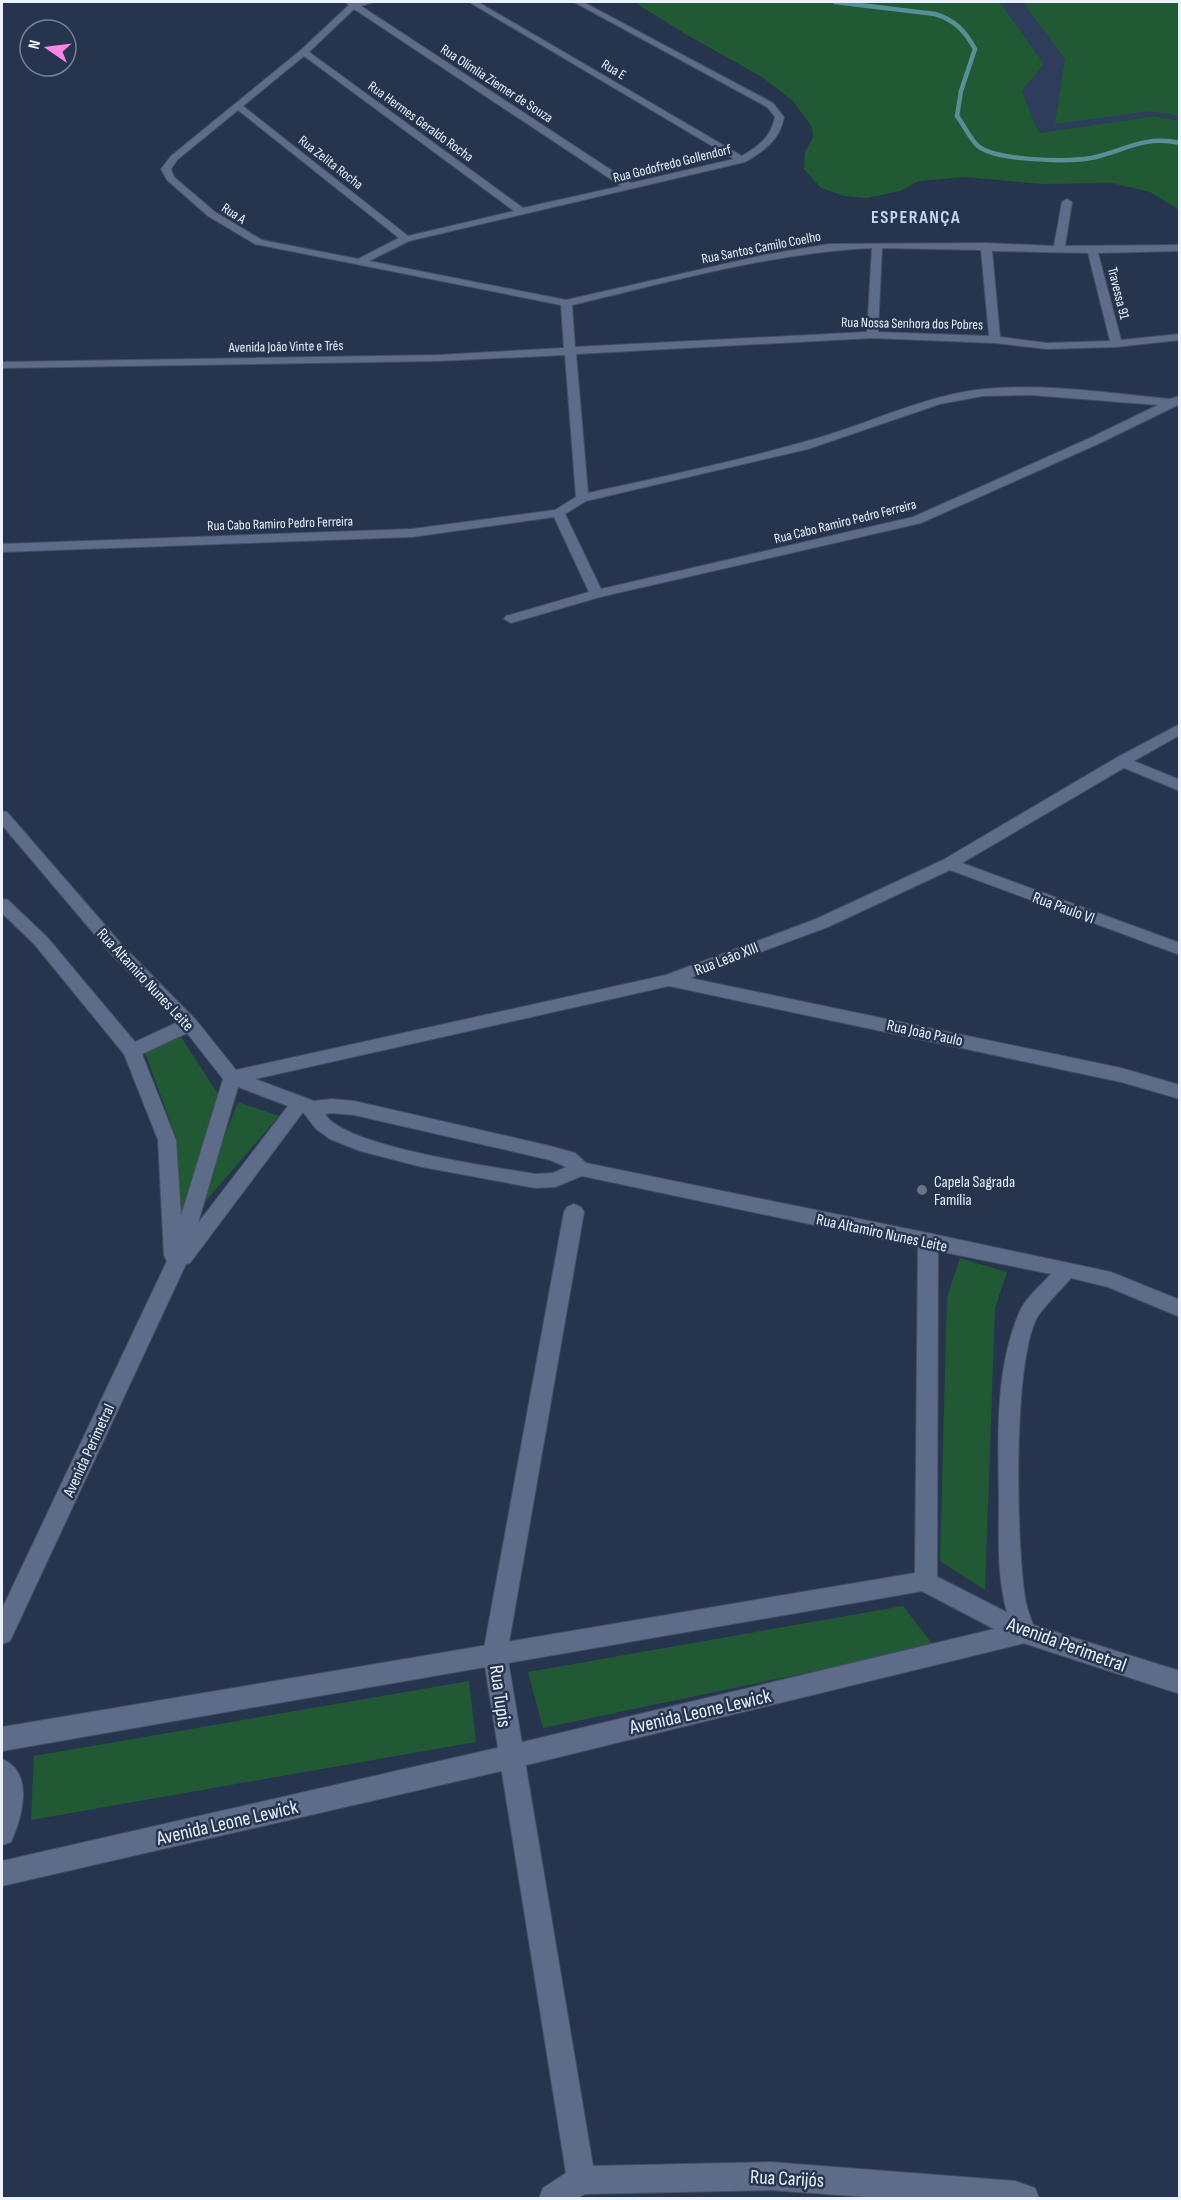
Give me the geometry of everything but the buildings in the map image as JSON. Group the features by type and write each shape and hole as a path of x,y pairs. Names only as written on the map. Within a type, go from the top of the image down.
{"street":[{"path":"351,3 370,2"},
{"name":"Rua E","path":"473,2 742,160"},
{"name":"Rua Godofredo Gollendorf","path":"361,261 406,239 742,160 765,147 778,130 780,117 770,105 579,2"},
{"name":"Rua A","path":"351,3 304,52 174,158 166,169 170,178 214,217 260,242 566,303"},
{"name":"Rua Olímlia Ziemer de Souza","path":"351,3 630,187"},
{"name":"Rua Hermes Geraldo Rocha","path":"304,52 522,212"},
{"name":"Rua Zelita Rocha","path":"238,106 406,239"},
{"path":"1059,249 1067,202"},
{"path":"872,335 877,244"},
{"name":"Rua Santos Camilo Coelho","path":"566,303 791,253 877,244 1092,250 1179,248"},
{"path":"986,246 995,340"},
{"name":"Travessa 91","path":"1092,250 1116,344"},
{"path":"566,303 582,498"},
{"name":"Rua Nossa Senhora dos Pobres","path":"571,351 872,335 995,340 1047,346 1116,344 1179,337"},
{"name":"Avenida João Vinte e Três","path":"2,365 438,358 571,351"},
{"name":"Rua Cabo Ramiro Pedro Ferreira","path":"2,548 412,533 558,513 582,498 806,446 952,398 984,393 1030,392 1175,401"},
{"name":"Rua Cabo Ramiro Pedro Ferreira","path":"511,619 597,594 917,520 1094,441 1175,401"},
{"path":"558,513 597,594"},
{"name":"Rua Leão XIII","path":"231,1078 669,980 822,923 949,864 1179,729"},
{"path":"1121,761 1179,786"},
{"name":"Rua Altamiro Nunes Leite","path":"2,816 118,951 189,1024 231,1078 307,1106 354,1108 550,1153 568,1158 581,1169 1067,1269 1111,1280 1179,1309"},
{"name":"Rua Paulo VI","path":"949,864 1179,949"},
{"path":"2,904 41,941 132,1051 189,1024"},
{"name":"Rua João Paulo","path":"669,980 1121,1075 1179,1092"},
{"name":"Avenida Perimetral","path":"132,1051 167,1140 175,1268"},
{"name":"Avenida Perimetral","path":"2,1633 175,1268 231,1078"},
{"path":"307,1106 321,1124 338,1135 398,1155 535,1181 555,1180 581,1169"},
{"name":"Avenida Perimetral","path":"175,1268 307,1106"},
{"name":"Rua Tupis","path":"574,1212 495,1654 510,1757 581,2180"},
{"path":"2,1739 926,1582 928,1241"},
{"path":"1025,1633 1015,1605 1010,1565 1009,1433 1016,1353 1029,1312 1067,1269"},
{"name":"Avenida Perimetral","path":"926,1582 1025,1633 1179,1683"},
{"name":"Avenida Leone Lewick","path":"2,1874 510,1757 1025,1633"},
{"path":"2,1771 6,1774 11,1787 11,1807 2,1833"},
{"name":"Rua Carijós","path":"581,2180 770,2176 1015,2195 1025,2199"},
{"path":"553,2199 581,2180"}],"shaded area":[{"path":"1000,2 1179,2 1179,121 1155,116 1039,133 1022,91 1044,64"}],"green space":[{"path":"634,2 1000,2 1044,64 1022,91 1039,133 1155,116 1179,121 1179,210 1150,192 1112,183 1042,184 965,177 919,181 900,191 867,198 844,196 821,188 804,169 805,152 813,137 812,127 793,101 762,77"},
{"path":"1023,2 1179,2 1179,116 1150,111 1055,124 1065,59"},
{"path":"181,1037 224,1103 181,1214 176,1137 145,1053"},
{"path":"238,1102 279,1116 193,1216"},
{"path":"960,1258 1007,1272 995,1308 985,1590 940,1561 947,1297"},
{"path":"903,1606 934,1646 543,1728 528,1672"},
{"path":"469,1681 476,1742 31,1820 34,1756"}],"waterway":[{"path":"835,2 935,14 959,27 975,49 961,91 957,116 975,143 987,151 1033,159 1066,160 1091,158 1144,142 1180,143"}],"place":[{"name":"Capela Sagrada Família","path":"922,1190"}],"district":[{"name":"ESPERANÇA","path":"916,217"}]}
